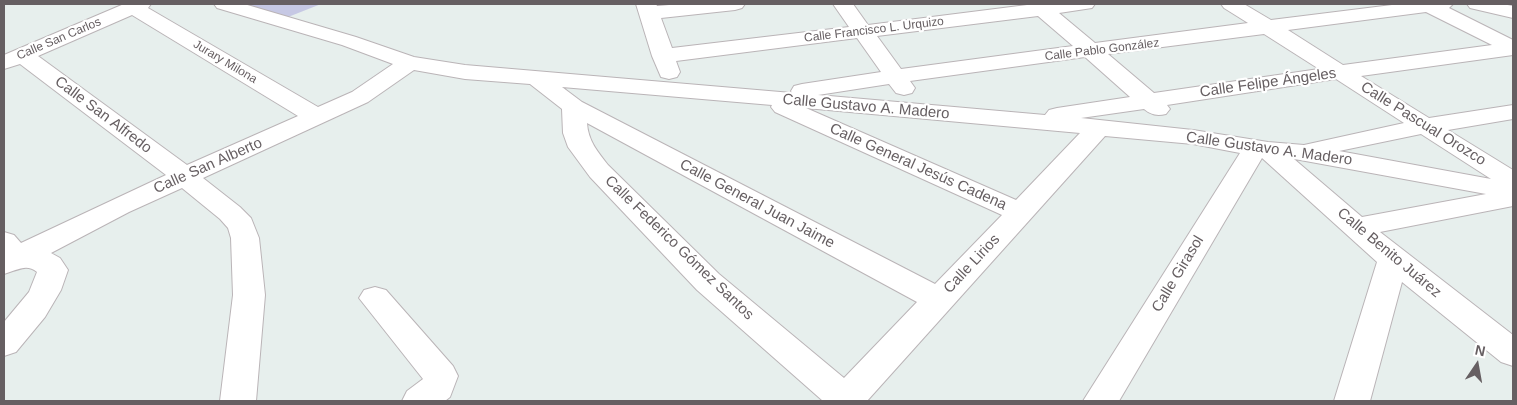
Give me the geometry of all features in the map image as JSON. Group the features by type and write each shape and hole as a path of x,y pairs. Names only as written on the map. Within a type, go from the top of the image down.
{"street":[{"name":"Calle Gustavo A. Madero","path":"224,4 349,41 410,63 465,72 538,80 1023,120 1193,137 1300,152 1513,190"},
{"path":"676,90 647,8 735,4"},
{"path":"843,4 895,76 924,112"},
{"name":"Calle Francisco L. Urquizo","path":"663,56 864,31 1039,6 1085,4"},
{"name":"Calle Pascual Orozco","path":"1231,4 1513,181"},
{"path":"1477,4 1513,12"},
{"name":"Calle San Carlos","path":"13,59 137,5"},
{"name":"Jurary Milona","path":"137,5 317,116"},
{"path":"1436,5 1513,49"},
{"name":"Calle Pablo González","path":"761,98 895,76 1436,5"},
{"path":"1039,6 1193,137"},
{"name":"Calle Felipe Ángeles","path":"1023,120 1340,72 1513,49"},
{"name":"Calle San Alfredo","path":"13,59 184,176 230,213 241,225 245,238 248,295 238,401"},
{"name":"Calle San Alberto","path":"8,255 360,97 410,63"},
{"path":"538,80 574,107"},
{"name":"Calle General Jesús Cadena","path":"761,98 1020,212"},
{"name":"Calle General Juan Jaime","path":"574,107 939,300"},
{"name":"Calle Federico Gómez Santos","path":"574,107 575,134 581,147 599,171 708,282 846,401"},
{"path":"1300,152 1425,126 1513,112"},
{"name":"Calle Lirios","path":"846,401 1098,129"},
{"name":"Calle Benito Juárez","path":"1262,148 1393,259 1513,353"},
{"name":"Calle Girasol","path":"1100,401 1262,148"},
{"path":"1356,227 1513,198"},
{"path":"4,343 15,324 51,283 53,270 48,263 38,259 8,255"},
{"path":"1352,401 1393,259"},
{"path":"375,298 441,376 438,387 420,401"}],"shaded area":[{"path":"225,4 321,4 283,19"}]}
